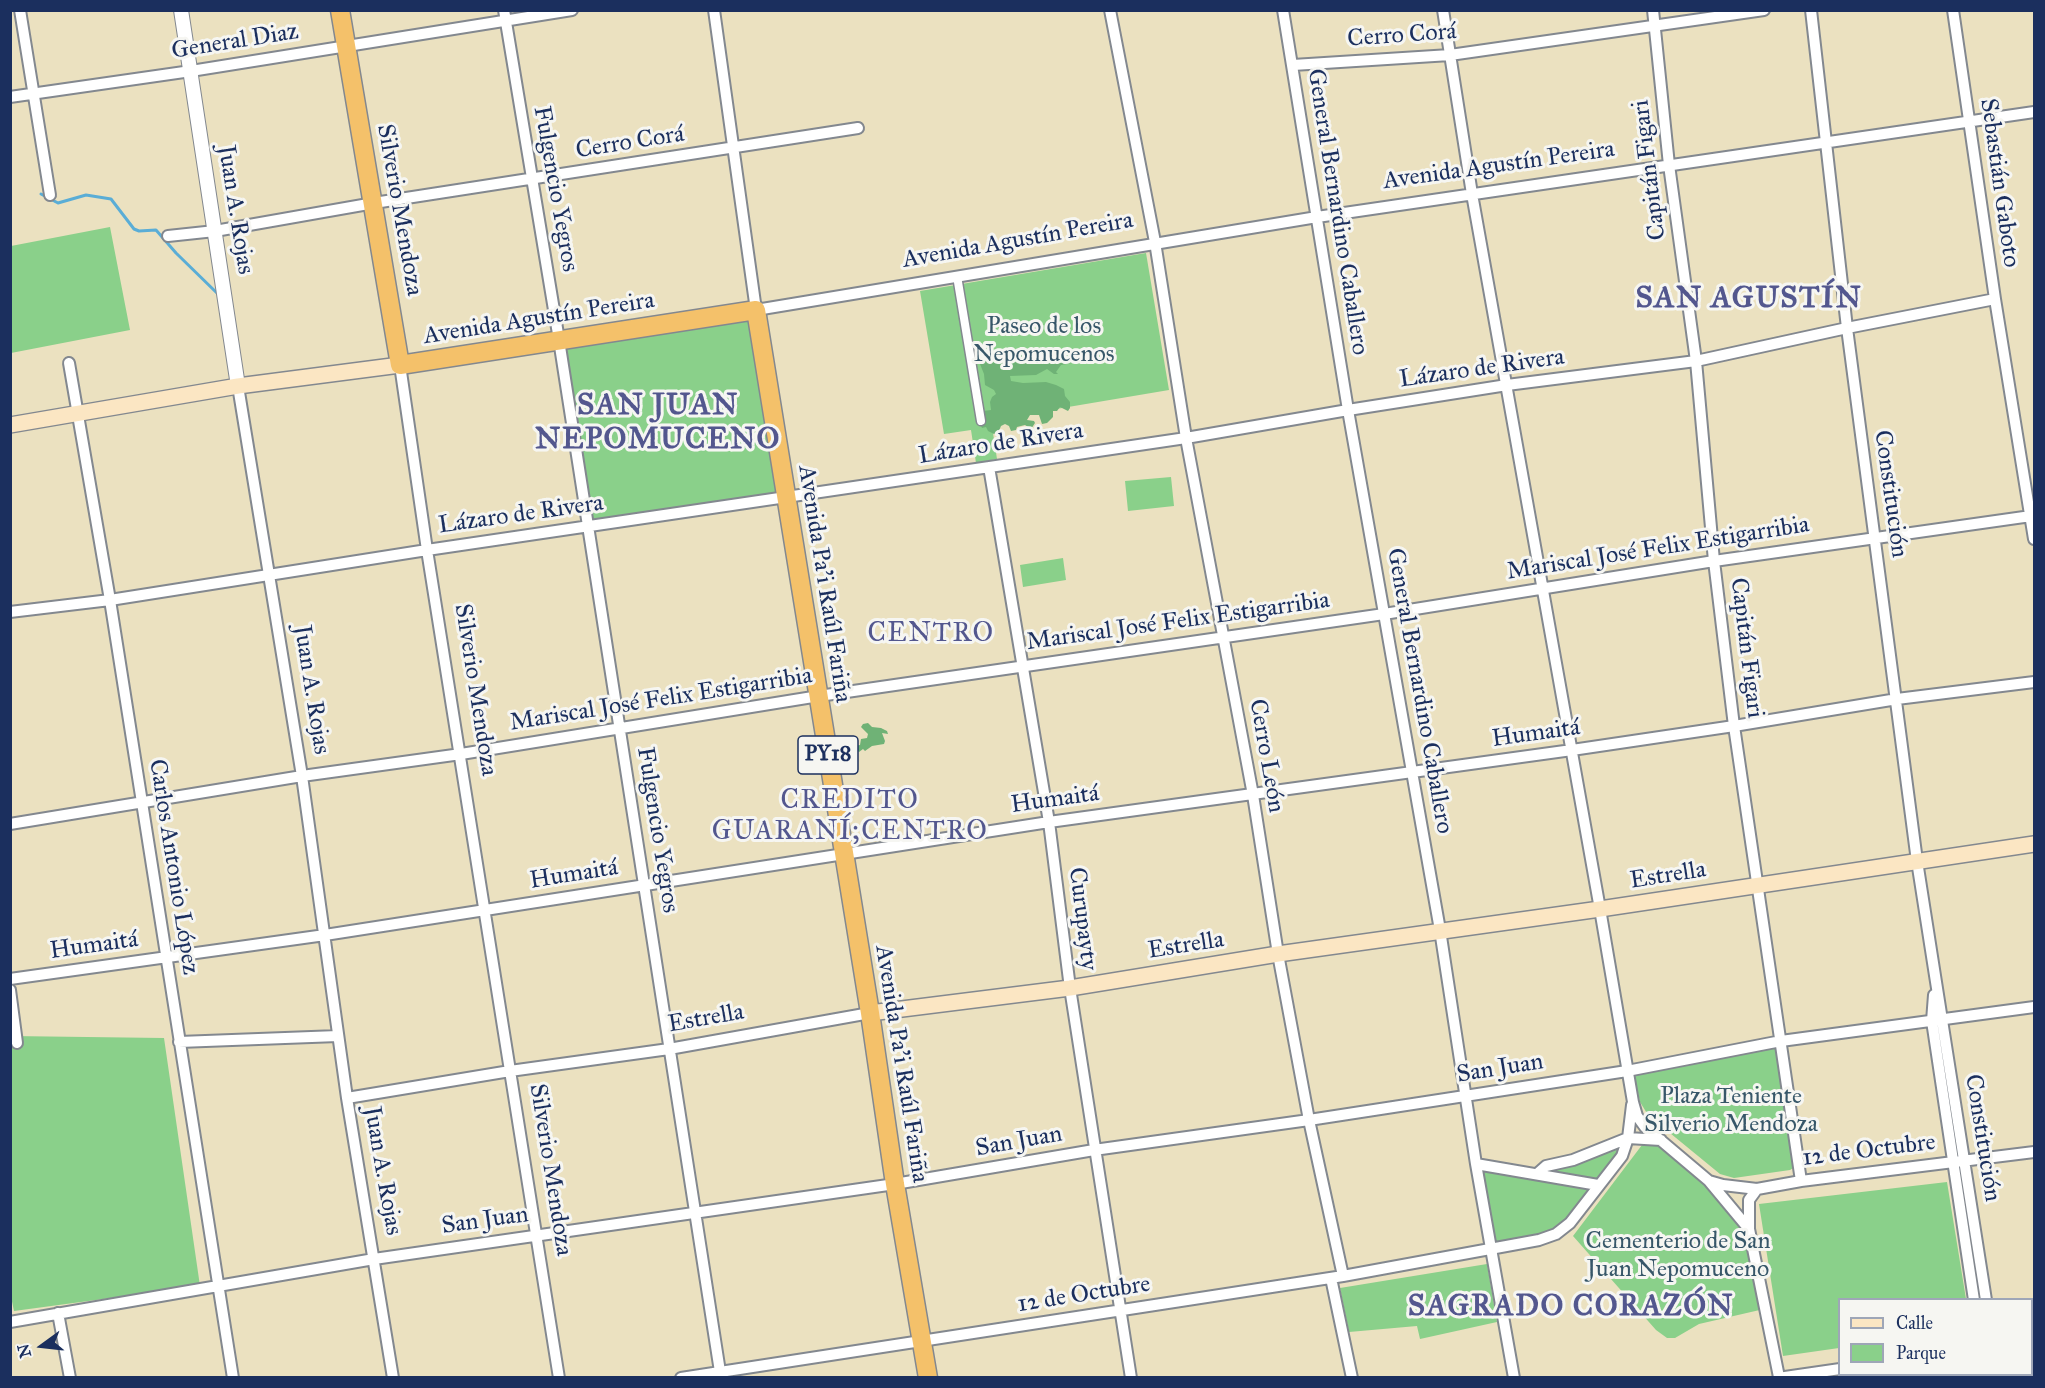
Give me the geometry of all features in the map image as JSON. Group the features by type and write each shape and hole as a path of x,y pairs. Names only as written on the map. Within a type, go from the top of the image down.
{"highway":[{"name":"Silverio Mendoza","path":"340,10 400,365"},
{"name":"Avenida Agustín Pereira","path":"400,365 756,310"},
{"name":"Avenida Pa'i Raúl Fariña","path":"756,310 870,1013 895,1184 928,1377"}],"main road":[{"name":"Avenida Agustín Pereira","path":"10,424 238,386 400,365"},
{"name":"Estrella","path":"870,1013 1070,988 1278,954 1600,909 2034,844"}],"street":[{"path":"20,10 50,195"},
{"name":"Juan A. Rojas","path":"181,10 238,386 302,776 347,1098 393,1377"},
{"name":"General Diaz","path":"10,97 346,46 505,15 572,10"},
{"name":"Avenida Pa'i Raúl Fariña","path":"714,10 756,310"},
{"name":"Cerro León","path":"1110,10 1155,243 1186,438 1253,795 1278,954 1309,1120 1343,1276"},
{"name":"General Bernardino Caballero","path":"1283,10 1348,410 1440,930 1476,1164 1514,1377"},
{"path":"1443,10 1472,194 1572,750 1632,1102 1637,1116 1645,1127 1709,1181 1749,1229"},
{"name":"Capitán Figari","path":"1653,10 1670,165 1696,361 1714,561 1734,726 1801,1180"},
{"name":"Cerro Corá","path":"1293,64 1450,55 1764,10"},
{"name":"Constitución","path":"1811,10 1847,327 1935,983 1937,1020 1959,1161 1986,1298"},
{"name":"Sebastián Gaboto","path":"1953,10 1995,299 2034,539"},
{"name":"Fulgencio Yegros","path":"505,15 559,340 720,1374"},
{"name":"Avenida Agustín Pereira","path":"756,310 1317,217 2034,112"},
{"name":"Cerro Corá","path":"168,236 214,231 374,203 858,128"},
{"path":"957,276 981,421"},
{"name":"Lázaro de Rivera","path":"10,612 110,600 427,550 1186,438 1507,386 1696,361 1847,327 1995,299"},
{"name":"Carlos Antonio López","path":"69,363 110,600 233,1377"},
{"name":"Silverio Mendoza","path":"400,365 427,550 559,1377"},
{"name":"Curupayty","path":"989,467 1049,822 1070,988 1131,1377"},
{"name":"Mariscal José Felix Estigarribia","path":"10,824 819,696 1384,615 1542,587 2031,516"},
{"name":"Humaitá","path":"10,979 325,935 1049,822 1572,750 1897,699 2034,682"},
{"path":"10,990 17,1043"},
{"name":"San Juan","path":"10,1322 374,1259 895,1184 1094,1150 1466,1096 1627,1071 1781,1041 2034,1007"},
{"name":"Estrella","path":"347,1098 510,1071 669,1049 870,1013"},
{"path":"179,1042 338,1036"},
{"name":"12 de Octubre","path":"681,1377 720,1374 1331,1278 1539,1240 1556,1234 1570,1223 1622,1156 1628,1138 1632,1102"},
{"path":"1537,1174 1546,1166 1573,1160 1628,1138 1661,1140"},
{"name":"12 de Octubre","path":"1709,1181 1723,1185 1757,1188 1801,1180 2034,1152"},
{"name":"Constitución","path":"1959,1161 1974,1298"},
{"path":"1476,1164 1598,1185"},
{"path":"1757,1188 1749,1200 1749,1229 1779,1377 1833,1372"},
{"path":"1331,1278 1352,1377"},
{"path":"58,1313 70,1377"}],"green space":[{"path":"110,227 130,330 11,353 11,246"},
{"name":"Paseo de los Nepomucenos","path":"1146,253 1169,390 991,420 997,459 976,463 971,430 944,434 920,291"},
{"path":"753,312 784,497 589,524 561,341"},
{"path":"1019,351 1024,354 1035,351 1045,352 1056,358 1063,354 1071,357 1072,363 1061,365 1056,372 1058,374 1047,369 1036,375 1010,376 1011,381 1046,382 1064,389 1065,396 1070,402 1070,408 1068,411 1060,407 1057,411 1053,411 1053,417 1047,423 1042,424 1039,415 1030,415 1027,420 1035,423 1031,429 1025,425 1011,431 1005,424 994,434 981,426 983,411 991,410 990,402 996,394 994,390 985,385 980,364 982,359 989,357 1011,363 1015,360 1013,353"},
{"path":"1171,477 1174,506 1128,511 1125,481"},
{"path":"1063,558 1066,580 1023,587 1020,565"},
{"path":"868,723 872,727 887,731 888,734 882,733 884,744 872,746 865,751 863,749 859,752 857,750 843,754 842,748 860,745 861,739 867,738 868,734 861,727"},
{"path":"10,1036 164,1038 200,1286 14,1311 10,1292"},
{"name":"Plaza Teniente Silverio Mendoza","path":"1773,1048 1778,1050 1795,1167 1790,1170 1734,1178 1720,1174 1648,1115 1640,1102 1634,1074 1638,1067"},
{"name":"Cementerio de San Juan Nepomuceno","path":"1661,1139 1747,1231 1764,1309 1699,1324 1675,1338 1667,1338 1656,1330 1573,1236 1645,1141"},
{"path":"1620,1142 1622,1156 1556,1234 1492,1249 1476,1164 1537,1174"},
{"path":"1947,1182 1966,1298 1838,1298 1838,1348 1783,1356 1759,1204"},
{"path":"1487,1264 1497,1322 1420,1339 1417,1326 1349,1332 1340,1288"}],"waterway":[{"path":"41,194 58,203 86,195 111,199 134,229 156,230 220,296"}],"district":[{"name":"SAN AGUSTÍN","path":"1749,300"},
{"name":"SAN JUAN NEPOMUCENO","path":"658,424"},
{"name":"CENTRO","path":"931,634"},
{"name":"CREDITO GUARANÍ;CENTRO","path":"850,816"},
{"name":"SAGRADO CORAZÓN","path":"1571,1308"}]}
